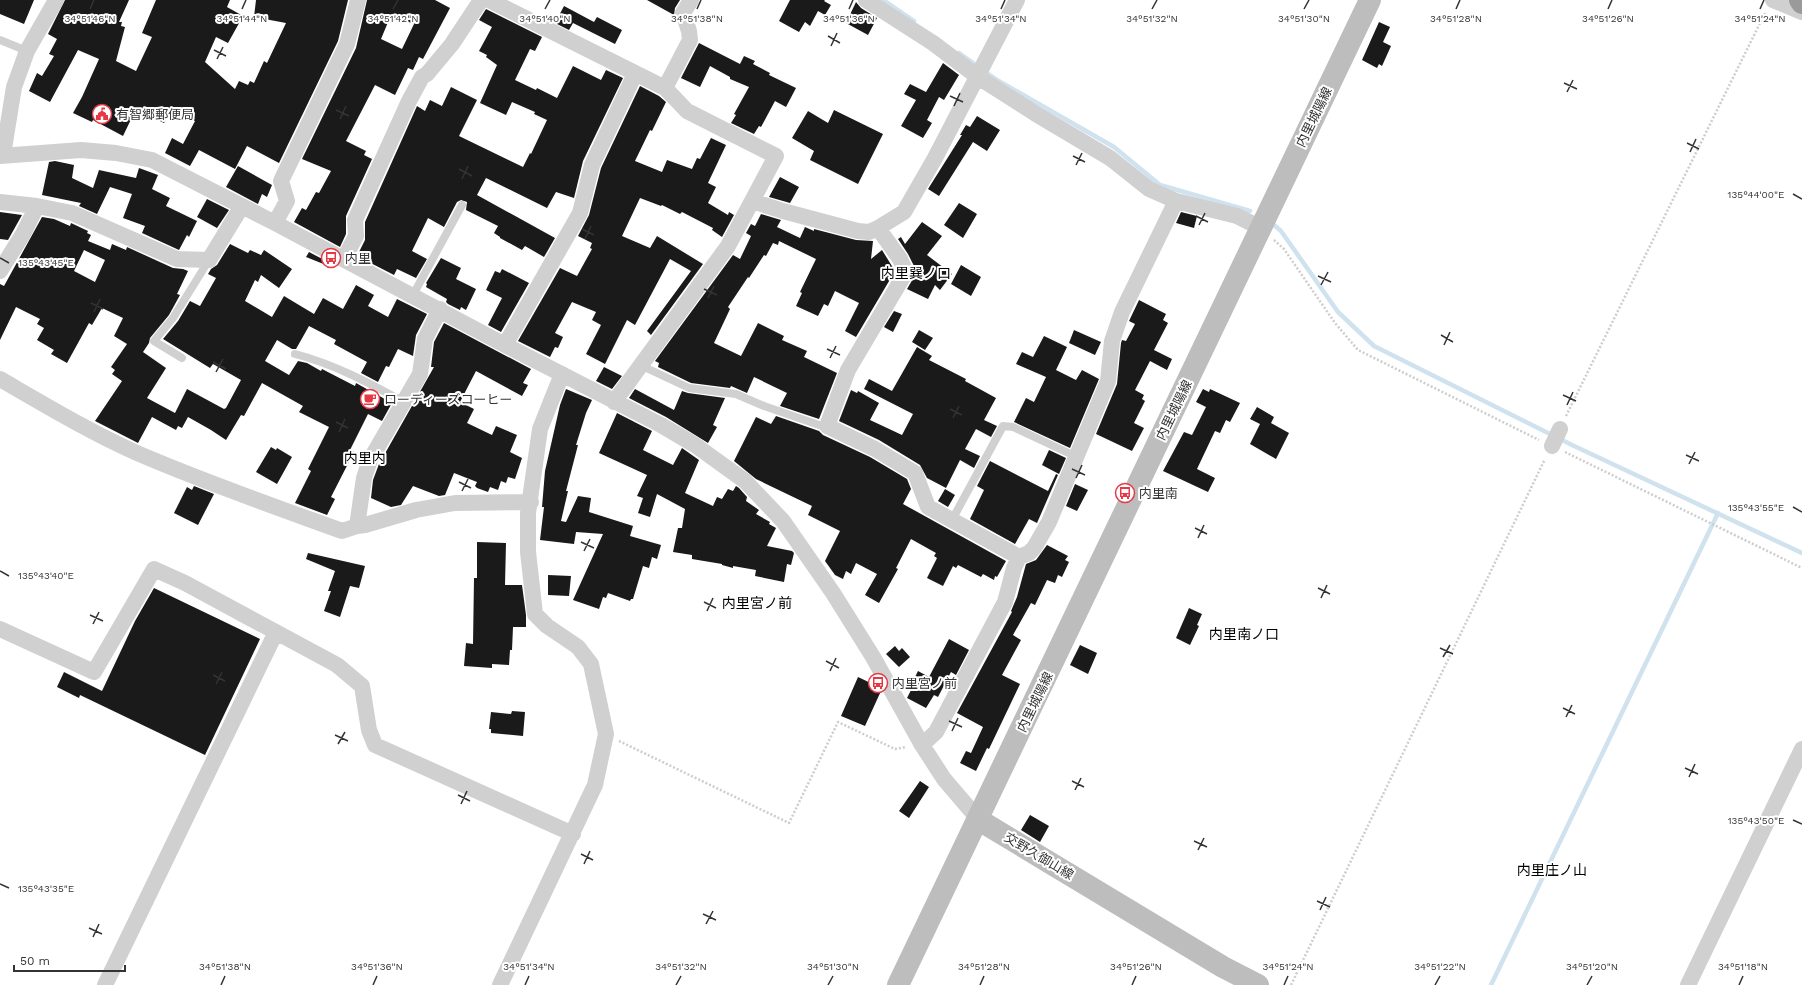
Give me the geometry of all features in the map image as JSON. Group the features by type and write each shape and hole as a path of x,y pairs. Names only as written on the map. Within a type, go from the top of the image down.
{"main road":[{"name":"内里城陽線","path":"979,820 1370,0"},
{"path":"898,985 979,820"},
{"name":"交野久御山線","path":"979,820 1223,967 1258,985"}],"street":[{"path":"56,0 27,51 14,87 2,155 81,150 116,153 152,160 440,309 695,445 745,481 783,521 833,593 873,657 922,745 944,779 979,820"},
{"path":"275,223 287,201 281,181 347,44 358,0"},
{"path":"344,259 356,236 355,220 409,101 422,77 427,74 452,44 481,0"},
{"path":"489,0 665,88 687,111 776,156 728,246 614,402"},
{"path":"665,88 690,40 684,14 691,0"},
{"path":"866,0 933,43 978,77 1036,114 1110,158 1150,189 1176,201 1237,216 1261,228"},
{"path":"752,201 858,231 869,232 904,212 935,158 1017,0"},
{"path":"1770,4 1802,12"},
{"path":"506,345 580,212 592,165 635,74"},
{"path":"922,745 936,732 1005,602 1014,568 1019,557 1029,553 1041,538 1077,457 1108,381 1112,341 1122,312 1176,201"},
{"path":"0,202 72,212 177,259 197,261 209,260 242,206"},
{"path":"0,271 23,234 37,206"},
{"path":"878,228 900,259 906,272 848,370 827,426 875,449 915,473 928,507 1019,557"},
{"path":"357,526 364,478 370,460 420,374 425,339 440,309"},
{"path":"500,985 595,785 606,734 591,664 578,647 546,626 535,614 528,552 528,513 531,502 534,463 540,429 562,374"},
{"path":"0,379 87,428 136,452 238,494 342,531 357,526 365,526 416,510 455,503 531,502"},
{"path":"1552,445 1560,429"},
{"path":"0,629 94,672 154,569 174,577 276,632 336,666 362,686 369,730 376,745 573,834"},
{"path":"105,985 276,632"},
{"path":"1688,985 1802,749"}],"lane":[{"path":"0,40 27,51"},
{"path":"413,295 462,205"},
{"path":"182,358 154,341 173,318 209,260"},
{"path":"295,354 319,360 362,379 404,402"},
{"path":"640,365 690,388 736,394 764,406 822,426 827,426"},
{"path":"952,520 1003,426 1013,427 1077,457"}],"path":[{"path":"1560,429 1770,4"},
{"path":"1261,228 1284,249 1335,323 1358,350 1802,568"},
{"path":"1291,985 1552,445"},
{"path":"606,734 789,823 838,722 895,749 922,745"}],"building":[{"path":"0,0 34,0 24,24 0,14"},
{"path":"65,0 129,0 119,22 122,22 121,26 125,27 116,61 136,71 152,37 142,33 156,0 230,0 227,7 243,16 228,43 216,37 205,62 235,89 239,81 248,85 250,81 254,83 264,61 267,63 286,23 254,17 256,0 348,0 338,41 279,163 247,146 235,169 199,150 190,166 165,153 172,138 183,144 195,121 172,109 164,123 136,109 123,136 93,120 92,122 73,113 99,59 78,50 50,102 29,91 37,73 42,76 54,56 49,54 57,39 48,34"},
{"path":"367,0 435,0 450,8 423,59 419,57 413,70 408,68 395,95 375,85 346,141 366,151 364,155 372,159 346,216 346,234 340,247 294,222 302,208 306,210 316,192 319,193 331,171 302,159 356,48","holes":["391,15 414,24 402,49 381,39"]},
{"path":"647,0 680,0 675,8 674,15"},
{"path":"790,0 825,0 824,1 831,5 825,15 818,11 810,26 805,22 799,32 779,21"},
{"path":"856,2 861,8 877,18 868,35 846,23"},
{"path":"564,6 594,22 597,17 622,30 615,44 573,23 569,30 555,23"},
{"path":"486,9 542,37 535,51 530,49 515,80 536,90 537,88 557,98 573,66 601,80 606,70 623,78 583,161 574,198 556,192 547,208 486,178 477,195 555,238 544,257 525,246 522,250 500,238 494,233 498,226 466,210 467,202 461,200 457,202 444,227 428,218 412,251 427,259 416,278 397,269 394,275 357,256 365,240 365,222 417,106 425,111 430,100 442,106 451,87 477,100 459,136 523,167 530,153 531,154 547,120 534,114 535,112 512,102 506,115 480,103 497,65 486,57 487,55 479,51 492,27 479,20"},
{"path":"1379,22 1390,27 1383,42 1391,46 1382,66 1379,64 1377,68 1362,60"},
{"path":"699,43 740,64 744,56 755,61 753,64 770,73 769,75 796,88 786,107 775,101 761,127 759,126 754,134 731,123 736,115 734,114 749,87 730,79 730,77 710,66 700,87 681,78"},
{"path":"943,63 959,75 944,100 939,97 927,120 932,123 923,138 901,126 916,100 904,94 910,84 926,92"},
{"path":"640,86 659,96 666,102 635,161 662,172 667,160 692,169 697,158 700,159 711,138 726,145 708,183 716,187 708,203 728,215 729,212 734,215 722,237 712,230 713,228 682,212 680,214 662,205 661,206 640,198 622,236 650,248 657,236 703,264 651,335 647,331 691,271 670,259 635,325 627,320 605,364 586,354 601,325 592,320 596,312 572,302 555,333 563,337 558,348 555,347 550,357 518,341 560,268 577,276 592,249 590,248 592,243 578,236 589,215 601,168"},
{"path":"834,110 883,134 858,184 810,160 814,151 792,138 808,111 828,123"},
{"path":"977,116 1000,130 987,151 973,142 939,196 928,189 962,135 960,135 966,125 970,127"},
{"path":"55,161 74,165 72,178 93,188 99,170 136,178 139,168 158,175 152,189 170,198 166,206 197,221 189,237 187,235 179,250 142,233 145,226 123,218 132,194 110,187 97,214 79,206 81,203 42,195 49,162"},
{"path":"238,166 272,185 267,197 262,194 258,204 226,187"},
{"path":"780,177 799,187 790,203 769,197"},
{"path":"207,199 229,210 217,228 197,217"},
{"path":"959,203 977,214 963,238 944,225"},
{"path":"0,212 22,215 8,240 0,239"},
{"path":"1181,212 1197,216 1194,228 1176,223"},
{"path":"761,214 781,220 777,227 800,238 805,227 814,231 814,229 856,240 873,241 871,259 882,250 895,271 856,337 845,331 859,303 835,291 828,306 824,304 818,316 796,306 802,293 800,292 816,259 779,241 778,245 773,243 766,256 764,255 728,307 730,309 714,343 741,356 758,323 784,336 782,340 807,351 804,357 837,373 819,419 780,406 787,393 754,377 747,393 731,386 730,388 691,383 658,367 659,363 655,361 733,255 740,259 751,236 746,233 751,224 755,226"},
{"path":"42,217 54,219 70,226 71,223 88,231 87,233 91,235 88,241 110,250 112,244 126,250 127,247 173,268 188,271 177,294 180,295 169,315 150,338 149,343 143,352 166,368 147,398 175,413 187,389 224,409 226,408 241,380 213,364 210,368 163,339 178,321 190,301 200,306 216,278 208,274 211,269 217,265 230,244 248,253 250,250 261,255 264,250 292,269 279,288 261,275 258,282 255,280 245,301 272,317 284,296 314,314 323,298 343,309 356,285 374,295 368,306 388,317 397,299 427,314 416,335 413,356 398,349 389,367 386,366 378,382 361,373 367,362 334,344 336,340 309,326 296,349 292,349 277,340 265,361 289,375 298,361 307,363 355,386 356,383 392,403 382,421 368,414 350,450 354,452 331,497 335,499 327,515 295,503 311,471 308,469 329,427 299,412 303,406 262,383 244,416 241,415 226,440 188,417 182,428 178,426 176,430 152,417 138,443 95,421 122,381 112,374 115,370 111,367 127,344 114,336 123,318 102,308 92,325 89,323 67,363 51,354 54,350 37,340 44,328 37,324 40,319 16,307 0,340 0,284 4,286","holes":["84,250 105,260 95,282 74,271"]},
{"path":"922,222 942,236 927,255 952,274 940,290 935,285 928,299 907,289 914,277 915,268 898,239 901,237 905,244"},
{"path":"309,252 328,262 326,265 306,257"},
{"path":"441,258 461,268 456,279 476,289 466,310 461,307 460,310 448,304 446,302 447,299 426,287 426,283"},
{"path":"961,265 981,277 971,296 951,284"},
{"path":"502,269 529,283 501,332 488,325 502,298 486,290 495,271 500,273"},
{"path":"1139,300 1166,314 1163,320 1168,323 1154,350 1172,359 1167,370 1150,361 1135,390 1144,395 1142,399 1145,401 1134,423 1144,428 1132,451 1096,434 1117,384 1121,343 1122,340 1126,341 1135,324 1129,321"},
{"path":"894,311 902,314 893,332 884,327"},
{"path":"444,323 531,369 523,383 528,385 522,396 476,371 460,402 474,409 467,423 492,435 496,426 517,435 510,452 522,458 515,479 508,477 506,483 501,481 498,490 490,487 488,492 477,488 475,486 477,482 454,473 445,495 439,496 413,486 401,505 391,507 371,498 373,480 379,464 434,367 431,367 434,342"},
{"path":"919,330 933,338 925,350 912,342"},
{"path":"1074,330 1101,342 1095,355 1069,343"},
{"path":"1044,336 1067,347 1056,370 1076,380 1082,370 1099,379 1070,448 1014,422 1026,398 1034,402 1046,377 1016,364 1022,352 1033,357"},
{"path":"917,347 932,356 929,360 966,379 965,381 996,398 984,420 997,426 991,437 976,429 965,449 980,456 974,468 960,460 946,488 927,478 920,465 879,440 839,421 851,390 857,393 858,391 879,403 870,420 902,435 913,414 864,389 869,379 892,391"},
{"path":"604,367 622,376 612,389 596,381"},
{"path":"566,389 592,400 586,413 576,445 578,445 566,491 568,491 561,521 566,522 578,496 591,498 589,512 633,526 630,536 661,545 657,559 652,557 649,568 643,566 633,599 630,601 608,593 606,598 603,597 599,609 573,600 603,534 576,532 574,544 540,540 544,507 542,507 545,471 560,405"},
{"path":"635,389 674,410 682,391 725,398 713,425 717,427 708,443 666,417 629,398"},
{"path":"1203,389 1209,392 1210,389 1240,403 1230,422 1226,420 1220,433 1215,431 1197,469 1215,478 1208,492 1163,471 1184,432 1192,435 1206,407 1196,402"},
{"path":"1257,407 1274,417 1271,423 1289,433 1276,459 1250,444 1260,424 1250,419"},
{"path":"617,413 652,431 643,450 673,465 682,448 699,460 685,493 713,506 717,497 722,499 728,489 733,491 736,486 739,488 747,497 746,501 759,510 756,514 770,522 769,524 776,528 767,546 792,551 794,553 791,565 787,564 784,582 755,576 756,570 733,566 733,568 722,564 692,559 692,555 673,552 678,528 682,528 685,509 657,494 650,517 638,513 643,498 637,496 647,475 599,453"},
{"path":"776,416 819,431 823,435 870,457 907,479 911,489 903,504 1006,561 997,577 995,576 994,580 983,574 981,577 958,565 956,568 953,566 943,586 927,578 937,558 934,556 936,553 911,539 896,568 898,569 879,603 865,595 877,574 856,563 851,574 846,571 843,579 835,575 825,561 840,531 808,515 812,506 756,479 734,461 756,417 771,424"},
{"path":"271,447 276,450 277,448 292,457 277,484 256,472"},
{"path":"1049,450 1066,458 1059,474 1042,465"},
{"path":"990,461 1048,491 1056,474 1058,475 1037,523 1029,519 1015,544 970,519 984,490 977,486"},
{"path":"1075,484 1088,490 1077,511 1066,506"},
{"path":"194,486 214,494 198,525 174,513 187,487 192,490"},
{"path":"945,489 955,495 948,507 938,501"},
{"path":"477,542 506,543 505,585 522,585 526,627 513,627 512,650 510,650 509,665 492,664 492,668 464,666 466,643 473,644 474,578 477,578"},
{"path":"1047,545 1068,556 1065,560 1069,562 1062,577 1058,575 1055,583 1047,580 1035,605 1031,603 1013,635 1021,640 1002,675 1020,684 989,749 987,748 976,771 960,763 966,751 971,753 983,727 957,713 1012,612 1011,611 1017,597 1026,564 1036,560"},
{"path":"308,553 365,566 359,588 350,586 340,617 324,611 331,591 328,591 335,571 306,559"},
{"path":"548,575 571,576 569,596 548,595"},
{"path":"154,588 260,639 205,755 80,695 79,698 57,687 64,672 102,691 135,621"},
{"path":"1189,608 1202,614 1197,625 1199,626 1190,645 1176,638"},
{"path":"949,639 969,650 956,675 951,672 938,697 934,695 926,708 907,698 912,688 910,687 918,671 929,677"},
{"path":"1080,645 1097,653 1088,674 1070,665"},
{"path":"895,646 899,651 902,648 910,657 899,667 886,654"},
{"path":"858,677 877,686 876,689 881,691 865,726 841,716"},
{"path":"512,711 525,712 523,736 491,733 491,729 489,729 491,712 511,714"},
{"path":"920,781 929,787 909,818 899,811"},
{"path":"1030,815 1049,826 1040,842 1021,830"}],"waterway":[{"path":"883,0 914,21"},
{"path":"959,53 997,80 1114,147 1160,185 1250,211"},
{"path":"1274,225 1281,231 1338,312 1374,346 1572,445 1802,553"},
{"path":"1491,985 1718,513"}],"place":[{"name":"有智郷郵便局","path":"102,114"},
{"name":"内里","path":"331,258"},
{"name":"ローディーズコーヒー","path":"370,399"},
{"name":"内里南","path":"1125,493"},
{"name":"内里宮ノ前","path":"878,683"}],"district":[{"name":"内里巽ノ口","path":"916,273"},
{"name":"内里内","path":"365,458"},
{"name":"内里宮ノ前","path":"757,603"},
{"name":"内里南ノ口","path":"1244,634"},
{"name":"内里庄ノ山","path":"1552,870"}]}
